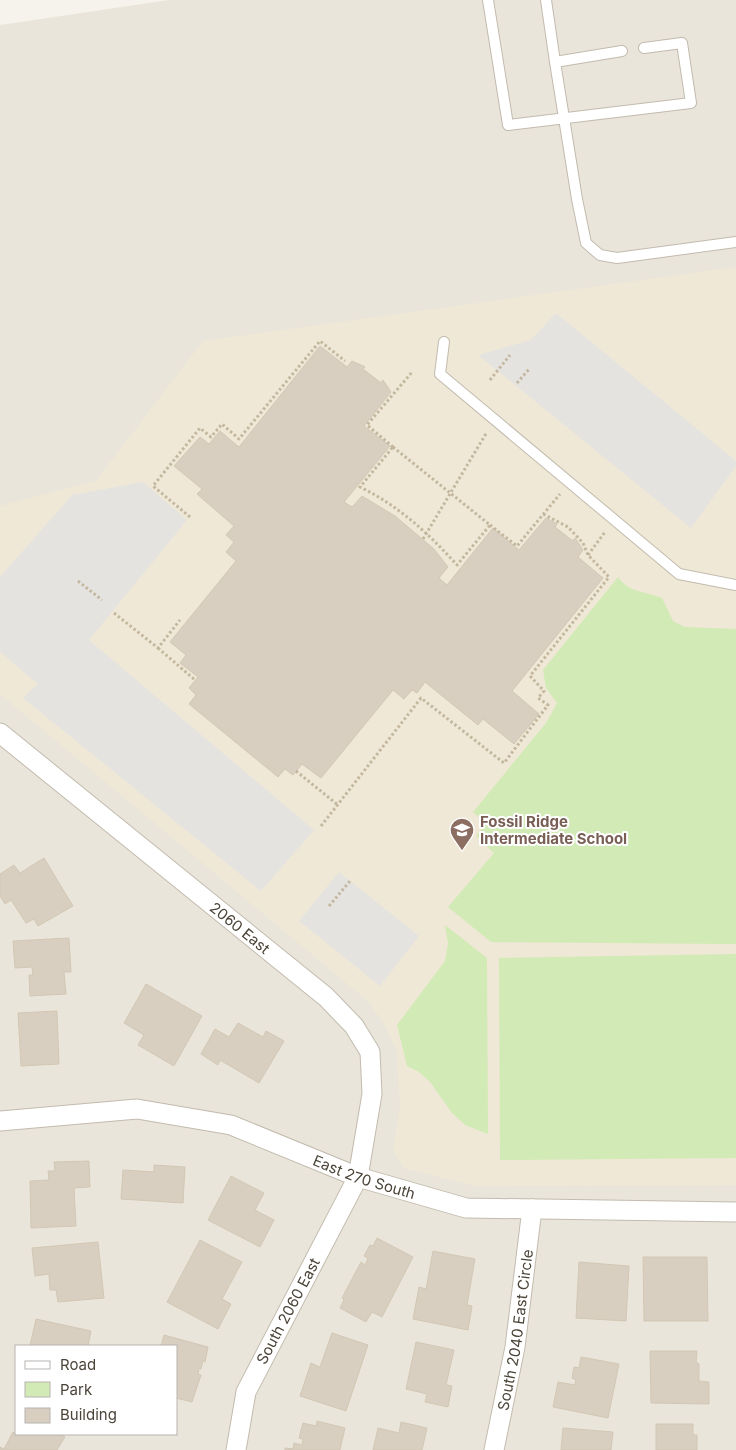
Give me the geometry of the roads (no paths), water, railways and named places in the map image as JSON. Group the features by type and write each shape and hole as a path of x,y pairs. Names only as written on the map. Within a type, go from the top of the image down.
{"street":[{"name":"2060 East","path":"0,733 326,997 354,1026 370,1052 372,1094 358,1178"},
{"name":"East 270 South","path":"0,1121 138,1109 231,1125 358,1178 466,1208 736,1212"},
{"name":"South 2060 East","path":"236,1450 246,1392 358,1178"},
{"name":"South 2040 East Circle","path":"494,1450 515,1347 532,1209"}],"lane":[{"path":"488,0 508,125 691,103 682,42 644,48"},
{"path":"546,0 577,199 586,243 600,255 618,258 736,242"},
{"path":"555,62 622,51"},
{"path":"444,342 440,374 679,574 736,585"}],"place":[{"name":"Fossil Ridge Intermediate School","path":"462,851"}]}
